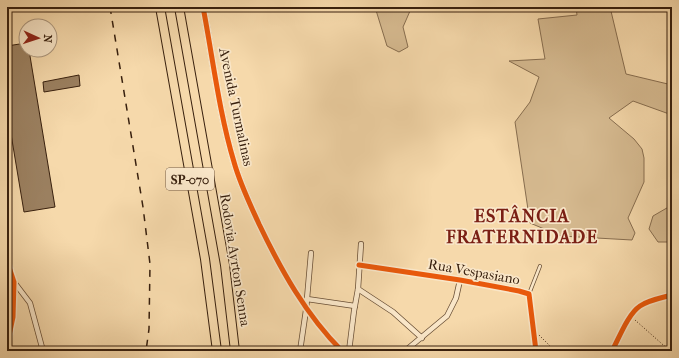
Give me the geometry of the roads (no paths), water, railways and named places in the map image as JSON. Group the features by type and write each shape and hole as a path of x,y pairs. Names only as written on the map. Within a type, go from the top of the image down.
{"highway":[{"name":"SP-070","path":"160,7 204,259 217,351"},
{"name":"Rodovia Ayrton Senna","path":"179,7 225,265 235,351"}],"street":[{"name":"Avenida Turmalinas","path":"203,7 226,135 236,169 271,250 306,310 342,351"},
{"path":"349,351 358,289 361,244"},
{"path":"300,351 306,310 311,253"},
{"path":"7,261 14,282 30,303 43,351"},
{"name":"Rua Vespasiano","path":"359,265 507,288 529,294 536,351"},
{"path":"405,351 448,316 456,298 460,280"},
{"path":"7,345 12,317 14,282"},
{"path":"358,289 393,312 422,338"},
{"path":"612,351 630,315 638,307 647,302 672,295"},
{"path":"307,299 355,306"}],"lane":[{"path":"529,294 540,266"}],"railway":[{"path":"110,7 143,207 150,264 149,329 146,351"}],"district":[{"name":"ESTÂNCIA FRATERNIDADE","path":"522,226"}]}
